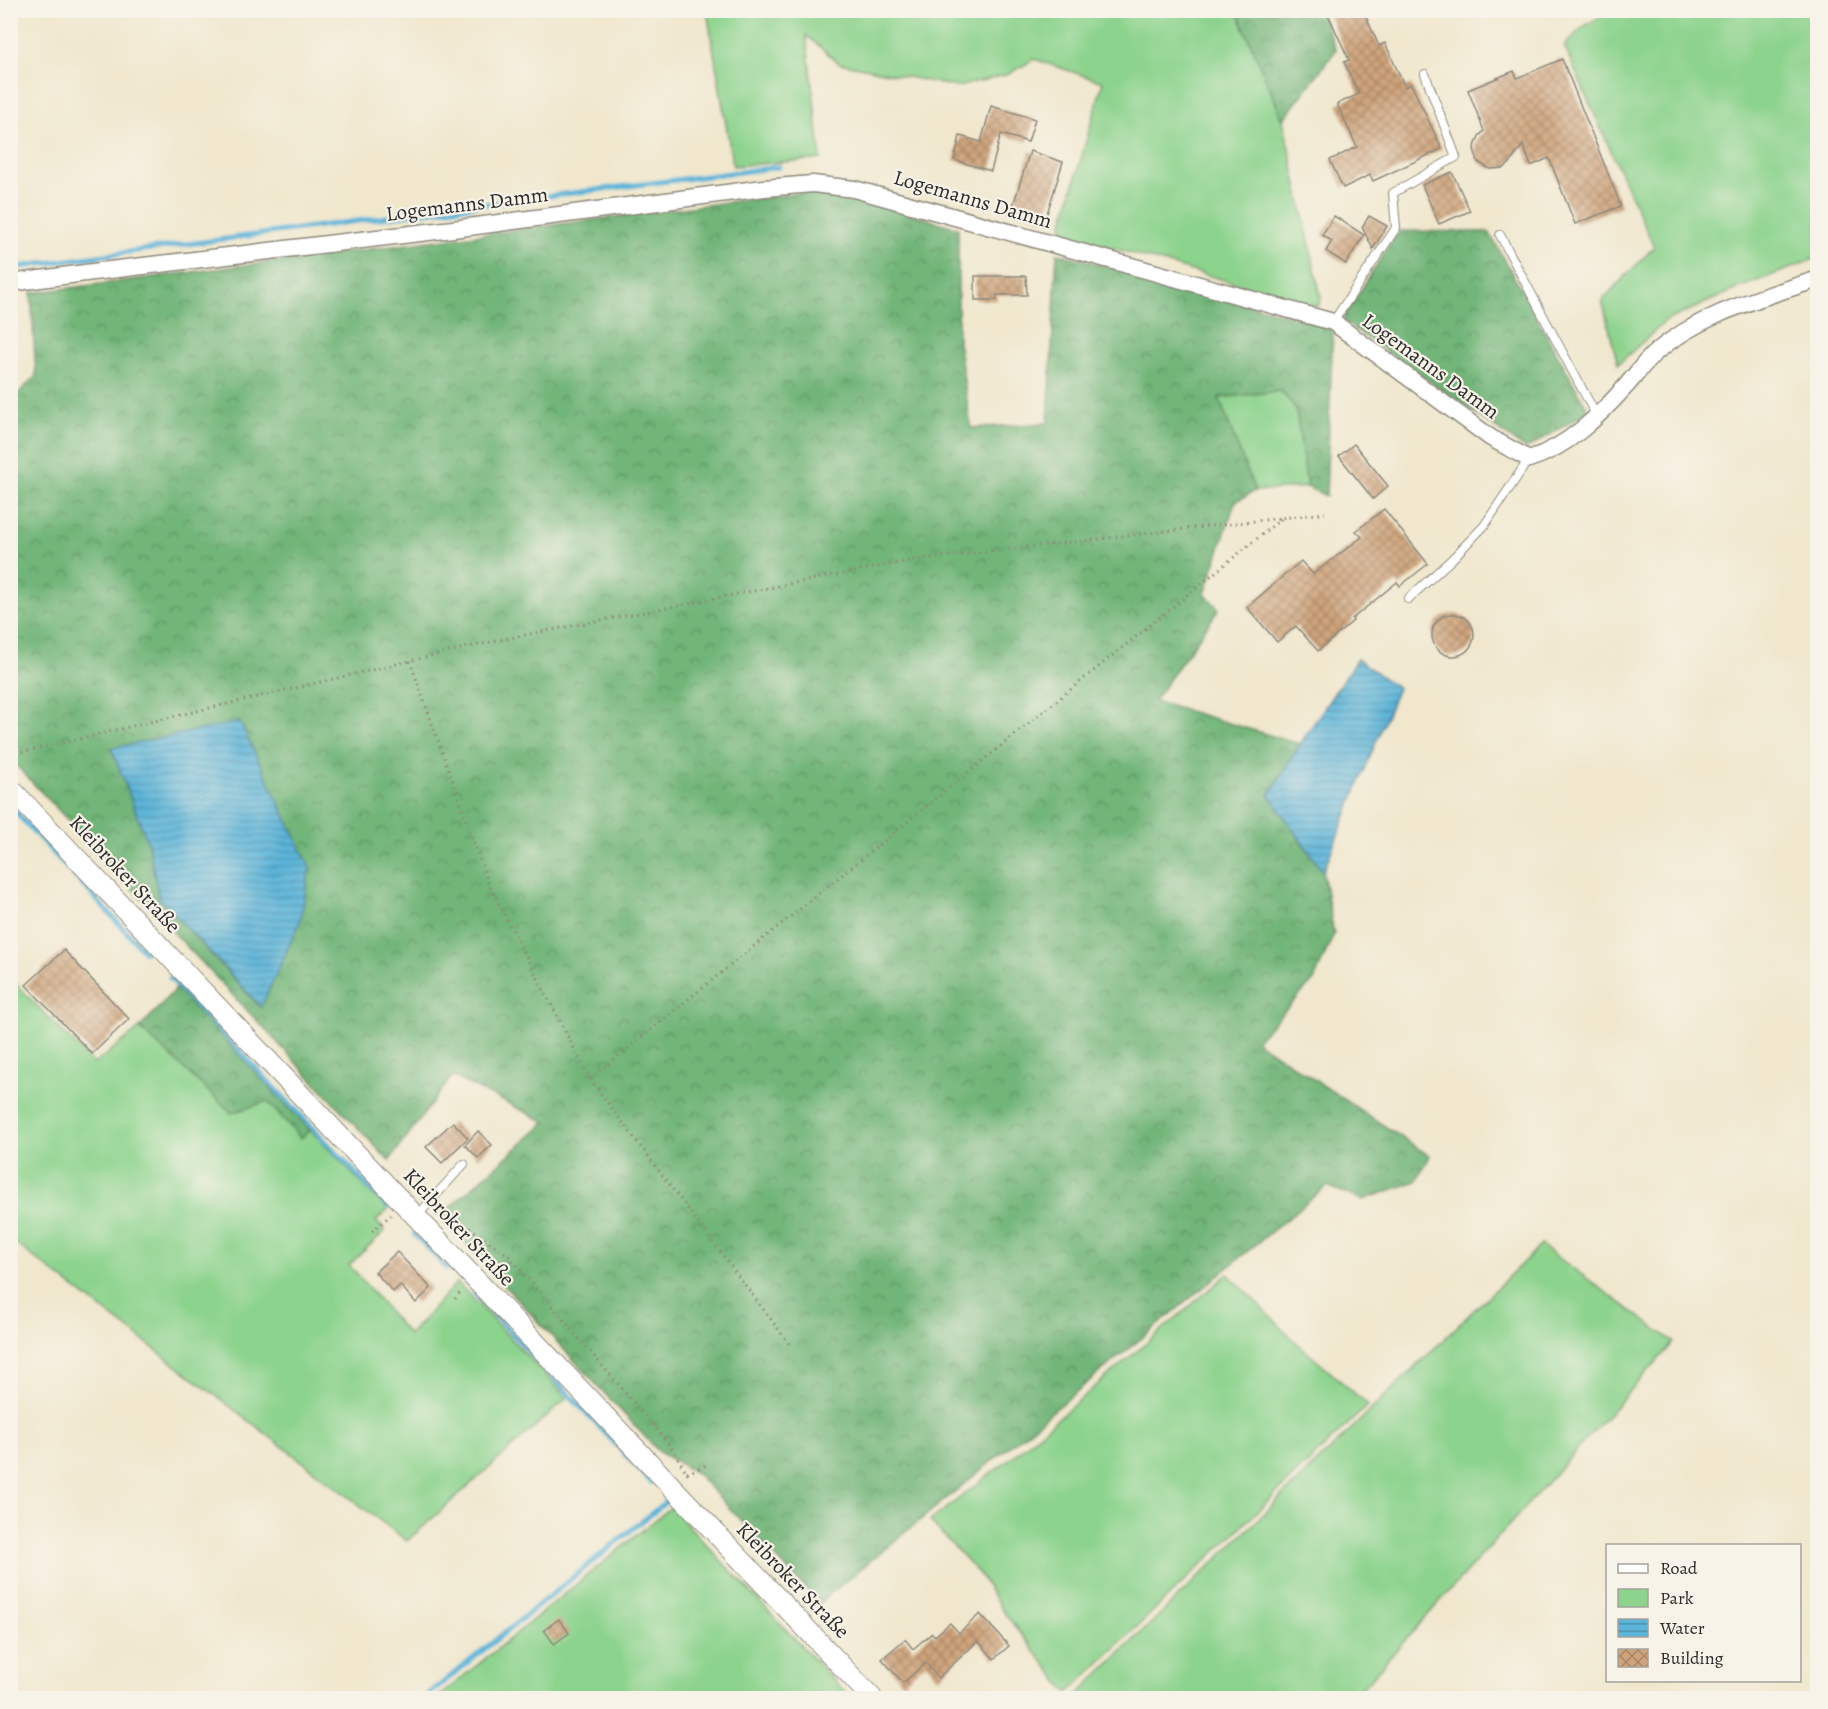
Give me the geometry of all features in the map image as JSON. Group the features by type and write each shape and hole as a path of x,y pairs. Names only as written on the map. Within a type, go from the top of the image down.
{"street":[{"name":"Logemanns Damm","path":"10,283 453,229 764,188 813,184 854,189 1333,322 1491,438 1529,459"},
{"path":"1529,459 1543,455 1568,442 1655,353 1686,330 1727,310 1818,279"},
{"name":"Kleibroker Straße","path":"10,788 872,1698"}],"lane":[{"path":"1333,322 1396,228 1394,193 1456,157 1425,74"},
{"path":"1500,235 1596,415"},
{"path":"1408,599 1484,526 1529,459"},
{"path":"410,1210 464,1164"}],"path":[{"path":"10,755 499,640 914,560 1325,513"},
{"path":"590,1079 1282,518"},
{"path":"410,661 489,885 590,1079 791,1346"},
{"path":"372,1231 410,1210"},
{"path":"686,1473 707,1466"}],"green space":[{"path":"707,11 1237,11 1283,120 1321,298 1318,307 1060,233 1103,82 1034,59 1009,74 957,87 839,63 806,35 821,159 733,166"},
{"path":"1237,11 1320,11 1336,50 1283,120"},
{"path":"1609,11 1818,11 1817,258 1734,290 1666,321 1618,364 1602,300 1654,247 1564,46 1583,27"},
{"path":"814,191 877,204 958,228 958,340 971,428 1048,423 1057,253 1333,327 1326,496 1307,487 1296,409 1281,391 1219,398 1255,491 1235,502 1205,594 1219,609 1154,701 1300,744 1269,795 1323,872 1334,934 1314,980 1256,1041 1430,1156 1417,1181 1363,1200 1327,1186 819,1603 696,1473 659,1452 440,1216 546,1122 452,1076 389,1161 11,760 10,401 36,376 31,293","holes":["111,748 260,1007 159,898 148,843"]},
{"path":"1398,231 1489,232 1589,411 1526,449 1342,320"},
{"path":"1281,391 1296,409 1307,487 1255,491 1218,397"},
{"path":"15,983 94,1064 140,1028 232,1113 267,1101 300,1137 310,1130 388,1210 376,1221 385,1231 349,1265 409,1335 457,1282 567,1398 407,1541 11,1240 10,990"},
{"path":"176,988 310,1130 301,1138 267,1101 232,1113 140,1028"},
{"path":"1541,1245 1674,1342 1353,1698 1074,1698"},
{"path":"1228,1274 1300,1346 1368,1405 1068,1693 1002,1610 980,1575 930,1521 1012,1457"},
{"path":"671,1507 850,1698 437,1698"}],"water":[{"path":"1357,659 1398,688 1323,872 1269,795"},
{"path":"240,722 310,867 300,922 261,1007 159,898 148,843 111,748"}],"building":[{"path":"1326,10 1363,10 1379,46 1385,43 1405,87 1411,84 1442,149 1373,181 1370,175 1343,188 1330,160 1357,147 1337,104 1359,94 1344,62 1349,60"},
{"path":"1562,59 1621,206 1575,224 1549,158 1531,166 1523,145 1504,168 1490,169 1478,162 1474,149 1479,136 1484,131 1468,90 1514,71 1517,78"},
{"path":"991,106 1035,119 1028,142 1001,134 991,171 954,160 960,136 981,142"},
{"path":"1030,151 1063,162 1045,220 1012,209"},
{"path":"1452,172 1470,211 1439,224 1422,185"},
{"path":"1334,216 1364,235 1346,264 1326,251 1332,241 1322,235"},
{"path":"1369,216 1387,226 1373,249 1362,227"},
{"path":"975,276 1026,276 1027,295 997,295 997,300 975,300"},
{"path":"1354,444 1388,486 1373,499 1339,456"},
{"path":"1384,509 1428,564 1400,586 1397,582 1318,651 1296,626 1277,642 1247,607 1301,561 1313,574 1362,537 1356,531"},
{"path":"1453,614 1468,620 1474,635 1468,650 1453,656 1438,650 1432,635 1438,620"},
{"path":"64,950 129,1019 92,1054 26,985"},
{"path":"453,1122 468,1138 442,1163 426,1147"},
{"path":"478,1131 492,1145 478,1158 465,1145"},
{"path":"397,1252 431,1288 416,1303 400,1285 393,1292 375,1272"},
{"path":"980,1614 1009,1646 994,1659 978,1641 938,1678 926,1663 903,1683 882,1659 905,1639 913,1649 932,1633 935,1636 950,1623 959,1633"},
{"path":"559,1619 569,1633 554,1644 544,1630"}],"waterway":[{"path":"10,268 779,167"},
{"path":"10,806 145,952"},
{"path":"170,978 388,1207"},
{"path":"414,1234 448,1269"},
{"path":"474,1293 651,1482"},
{"path":"424,1698 667,1501 665,1499"}]}
